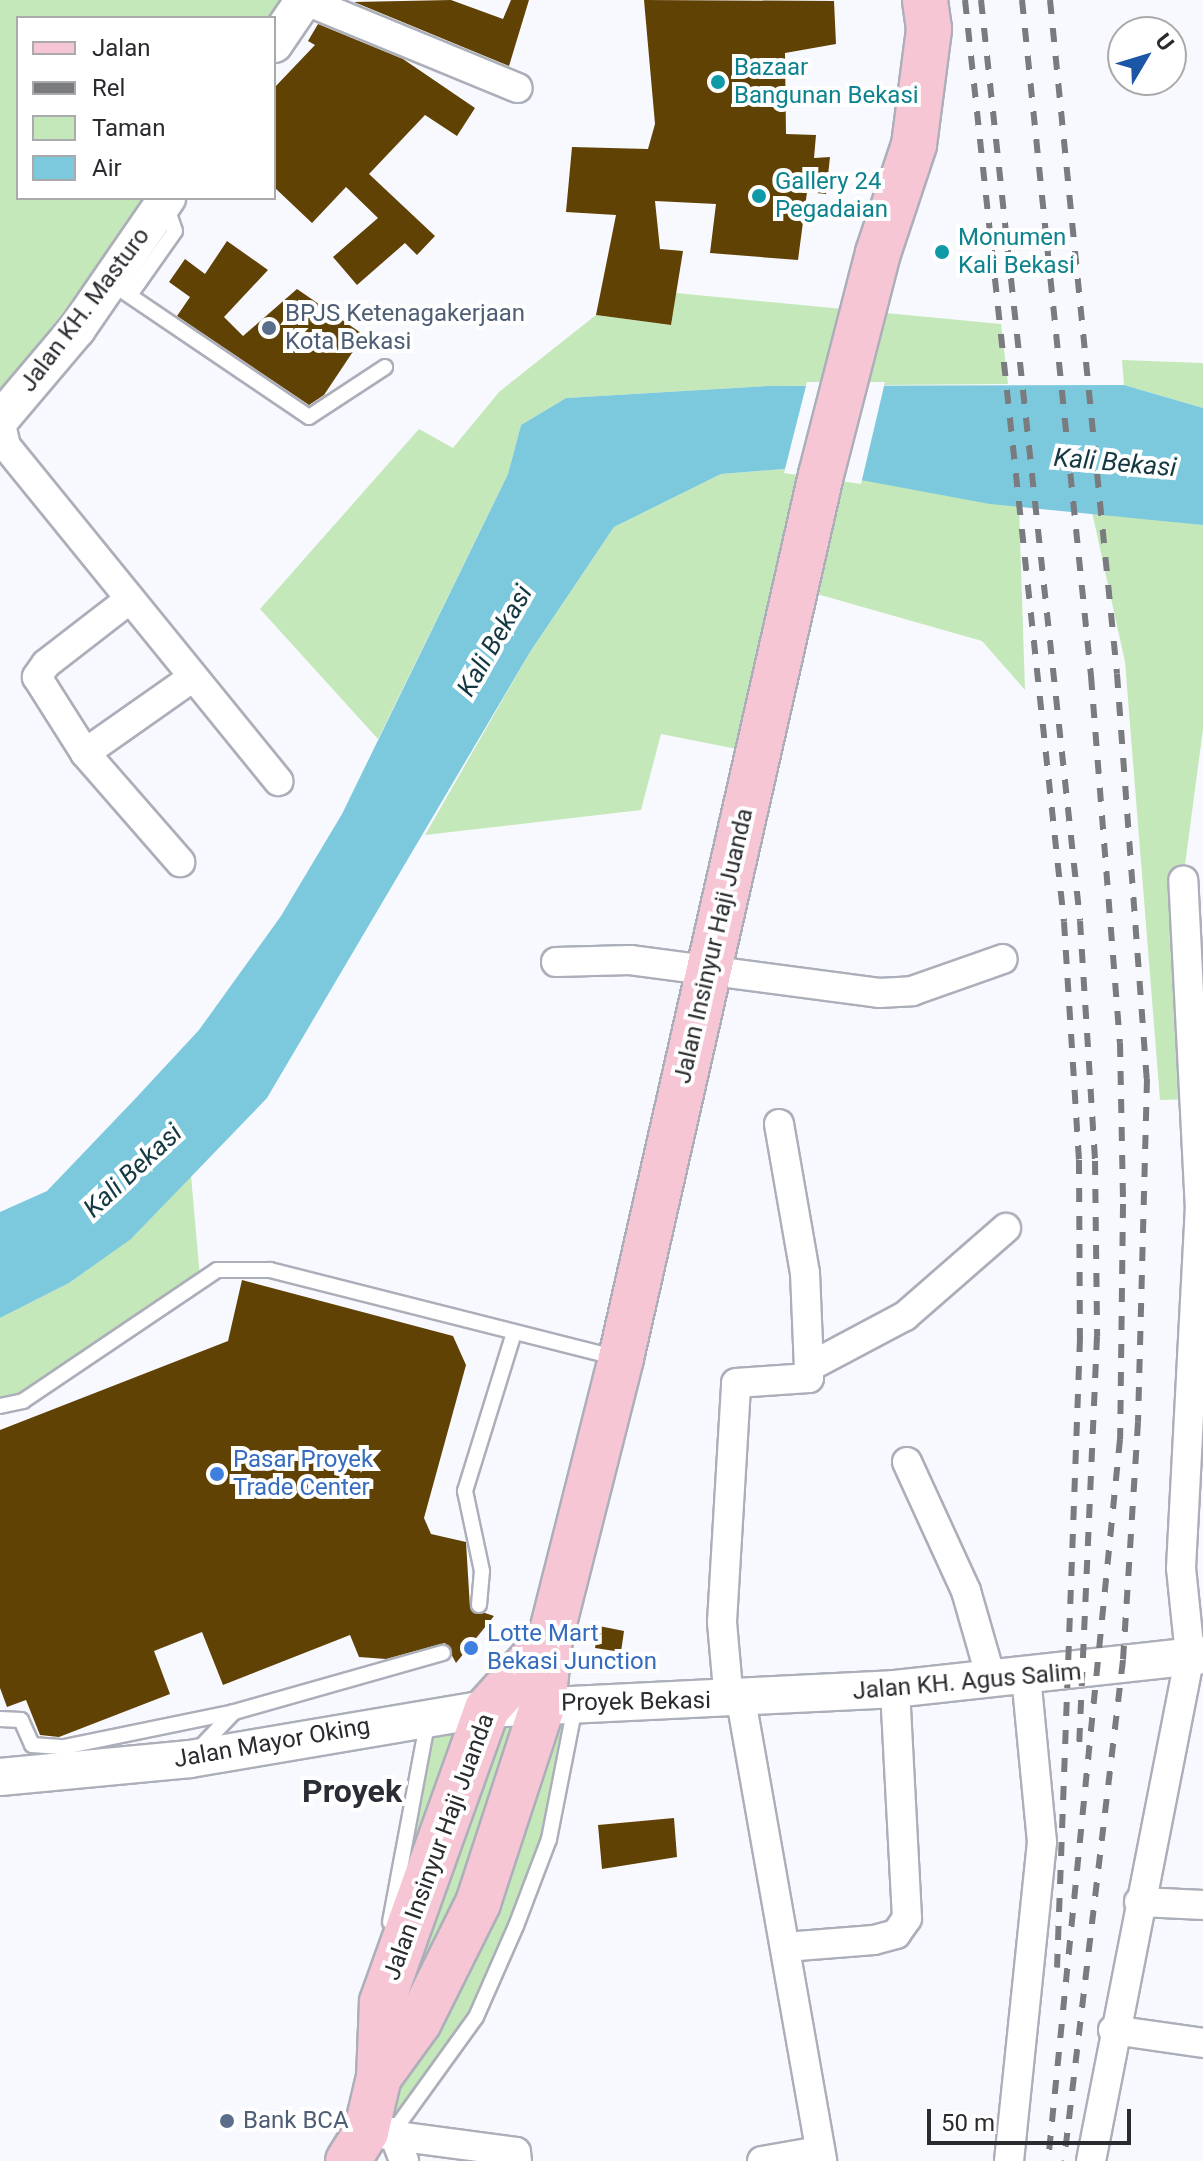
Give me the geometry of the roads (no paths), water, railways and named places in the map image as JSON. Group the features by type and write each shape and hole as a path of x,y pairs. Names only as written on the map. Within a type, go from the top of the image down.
{"main road":[{"name":"Jalan Insinyur Haji Juanda","path":"878,253 897,138 899,0"},
{"name":"Jalan Insinyur Haji Juanda","path":"379,2077 419,2022 478,1903 560,1704 550,1639 621,1358 785,629 878,253 914,145 929,29 925,0"},
{"name":"Jalan Insinyur Haji Juanda","path":"369,2142 379,2077 382,2002 487,1709 550,1639"}],"street":[{"path":"276,41 304,0 518,88"},
{"name":"Jalan KH. Masturo","path":"0,420 120,289 165,200"},
{"path":"0,420 6,446 278,781"},
{"path":"130,599 46,664 37,677 85,753 180,862"},
{"path":"85,753 193,677"},
{"path":"1091,2161 1139,1902 1197,1655 1181,1568 1200,1210 1183,880"},
{"path":"556,962 630,960 710,968 879,993 912,991 1003,959"},
{"path":"762,2161 820,2156 785,1947 722,1622 736,1383 809,1378 805,1273 779,1124"},
{"path":"809,1367 905,1316 1006,1228"},
{"path":"907,1462 966,1591 991,1678"},
{"name":"Jalan KH. Agus Salim","path":"735,1700 895,1689 1197,1655"},
{"path":"1009,2161 1042,1842 1026,1676"},
{"path":"785,1947 874,1940 896,1934 907,1918 895,1689"},
{"name":"Proyek Bekasi","path":"560,1704 735,1700"},
{"name":"Jalan Mayor Oking","path":"0,1777 190,1759 429,1716 560,1704"},
{"path":"1139,1902 1203,1905"},
{"path":"1113,2030 1203,2043"},
{"path":"369,2142 404,2161"},
{"path":"369,2142 516,2152 517,2161"}],"lane":[{"path":"120,289 309,417 385,367"},
{"path":"0,1406 23,1401 217,1270 270,1270 621,1358"},
{"path":"479,1605 482,1571 465,1491 514,1333"},
{"path":"0,1719 21,1720 32,1745 64,1747 234,1712 443,1653"},
{"path":"369,2142 476,2017 516,1926 549,1839 560,1704"},
{"path":"190,1759 234,1712"},
{"path":"382,2002 380,1974 429,1716"}],"water":[{"name":"Kali Bekasi","path":"1124,385 1203,408 1203,525 990,504 796,468 721,474 614,527 530,652 267,1098 131,1239 69,1283 0,1318 0,1212 47,1191 134,1100 199,1030 281,916 342,814 508,474 521,425 566,398 768,386"}],"railway":[{"path":"965,0 1064,922 1079,1160 1080,1338 1057,1968"},
{"path":"981,0 1080,921 1095,1161 1097,1336 1079,1754"},
{"path":"1022,0 1091,676 1120,1043 1123,1204 1120,1439 1048,2161"},
{"path":"1050,0 1117,674 1147,1079 1138,1422 1123,1660 1064,2161"}],"place":[{"name":"Bazaar Bangunan Bekasi","path":"718,82"},
{"name":"Gallery 24 Pegadaian","path":"759,196"},
{"name":"Monumen Kali Bekasi","path":"942,252"},
{"name":"BPJS Ketenagakerjaan Kota Bekasi","path":"269,328"},
{"name":"Pasar Proyek Trade Center","path":"217,1474"},
{"name":"Lotte Mart Bekasi Junction","path":"471,1648"},
{"name":"Bank BCA","path":"227,2121"}],"district":[{"name":"Proyek","path":"352,1791"}]}
